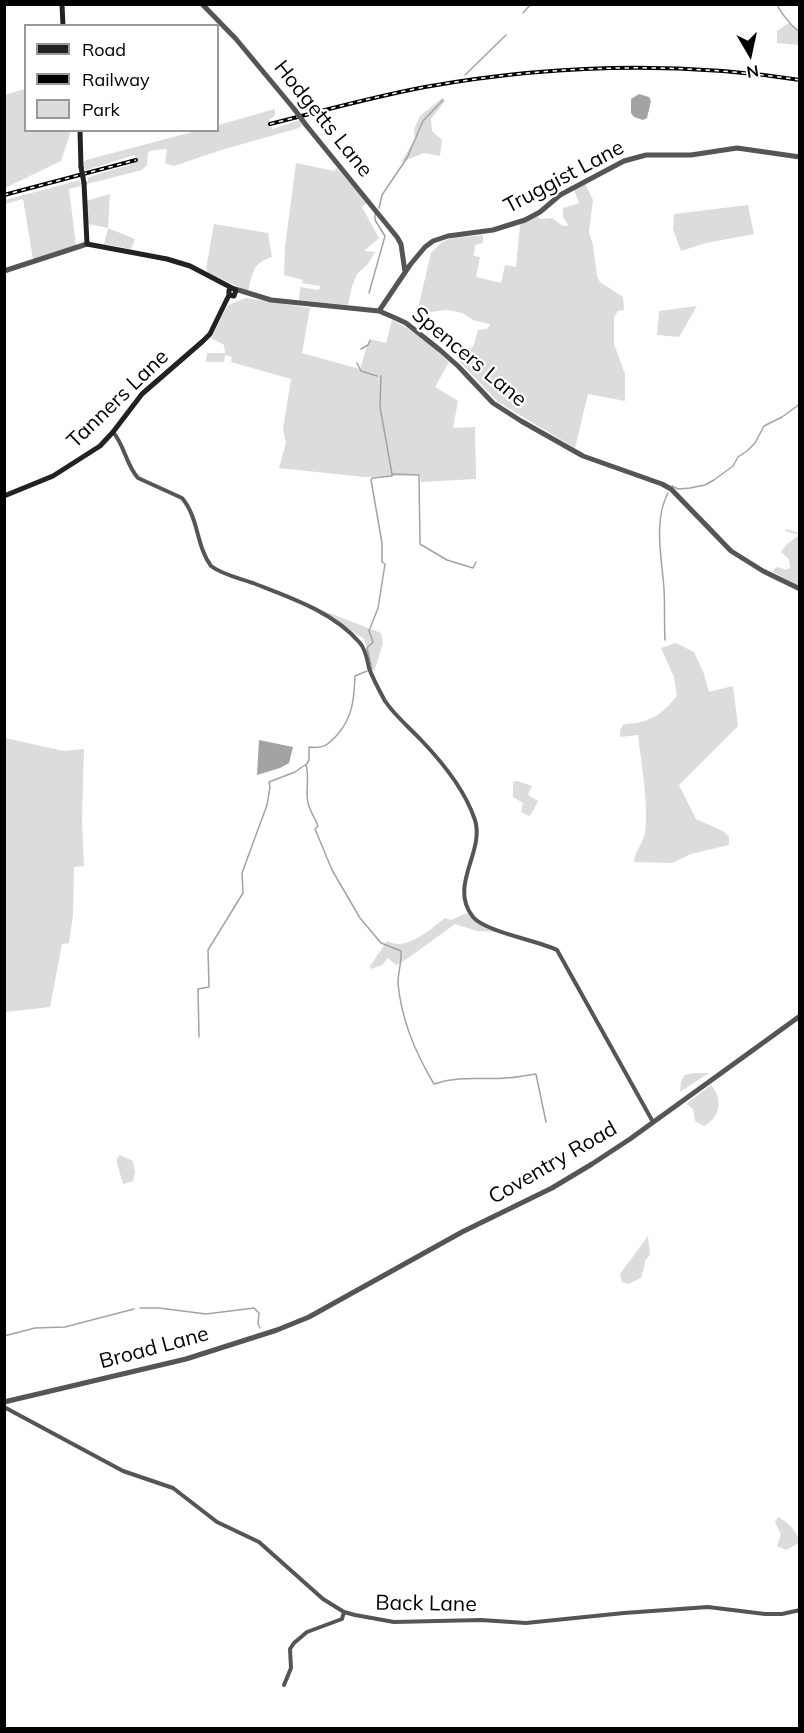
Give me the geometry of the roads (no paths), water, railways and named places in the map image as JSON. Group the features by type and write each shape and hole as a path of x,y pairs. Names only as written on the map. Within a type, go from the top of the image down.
{"main road":[{"path":"62,4 63,24"},
{"path":"80,132 87,244"},
{"name":"Spencers Lane","path":"87,244 167,259 190,266 233,289"},
{"name":"Tanners Lane","path":"4,496 35,485 70,467 92,452 113,432 142,394 210,334 232,296 228,291 233,289"}],"street":[{"name":"Hodgetts Lane","path":"202,4 248,52 397,237 407,264 405,274 379,311"},
{"name":"Truggist Lane","path":"407,264 433,241 448,236 493,230 525,220 540,212 560,195 612,166 632,158 737,148 800,157"},
{"path":"4,271 87,244"},
{"name":"Spencers Lane","path":"233,289 278,301 379,311 406,323 458,366 501,409 583,456 671,489 728,549 763,571 800,589"},
{"name":"Spencers Lane","path":"232,296 250,294"},
{"path":"113,432 118,438 133,473 138,478 182,498 186,503 196,522 205,557 211,566 320,612 361,643 374,680 386,702 444,766 472,812 478,834 467,872 465,900 472,915 485,925 557,950 653,1122"},
{"name":"Coventry Road","path":"309,1317 462,1232 552,1188 653,1122 800,1016"},
{"name":"Broad Lane","path":"4,1404 186,1359 277,1330 309,1317"},
{"name":"Back Lane","path":"4,1404 123,1471 173,1488 217,1522 259,1542 317,1594 344,1612 394,1622 481,1620 526,1623 708,1607 765,1614 782,1614 800,1610"},
{"path":"284,1685 291,1668 290,1649 294,1643 308,1632 342,1619 344,1612"}],"waterway":[{"path":"523,13 531,4"},
{"path":"777,4 780,11 800,32"},
{"path":"465,75 506,35"},
{"path":"379,208 382,195 407,158 423,121 443,100"},
{"path":"369,293 385,236 375,220 375,212"},
{"path":"361,349 370,341"},
{"path":"357,363 361,371 377,376"},
{"path":"372,669 367,648 373,642 369,631 378,608 385,564 382,562 382,543 371,480 392,476 380,407 381,376"},
{"path":"672,486 678,489 690,488 705,485 714,480 733,466 738,457 755,443 764,426 800,404"},
{"path":"393,474 419,475 420,544 447,560 473,568 476,562"},
{"path":"665,640 660,528 663,504 668,493"},
{"path":"367,671 355,676 352,707 347,721 338,734 325,745 309,747 309,760 306,765 307,798 318,826 315,829 332,870 360,918 381,943 401,951 398,983 402,1010 415,1048 434,1084 461,1079 510,1078 536,1074 546,1122"},
{"path":"199,1037 198,989 209,987 208,950 243,893 242,873 267,805 269,782 295,772 305,765"},
{"path":"140,1308 206,1314 254,1308 259,1313 260,1328"},
{"path":"4,1336 35,1328 65,1327 134,1309"}],"railway":[{"path":"270,124 425,87 565,70 659,68 706,70 800,80"},
{"path":"4,195 136,160"}]}
